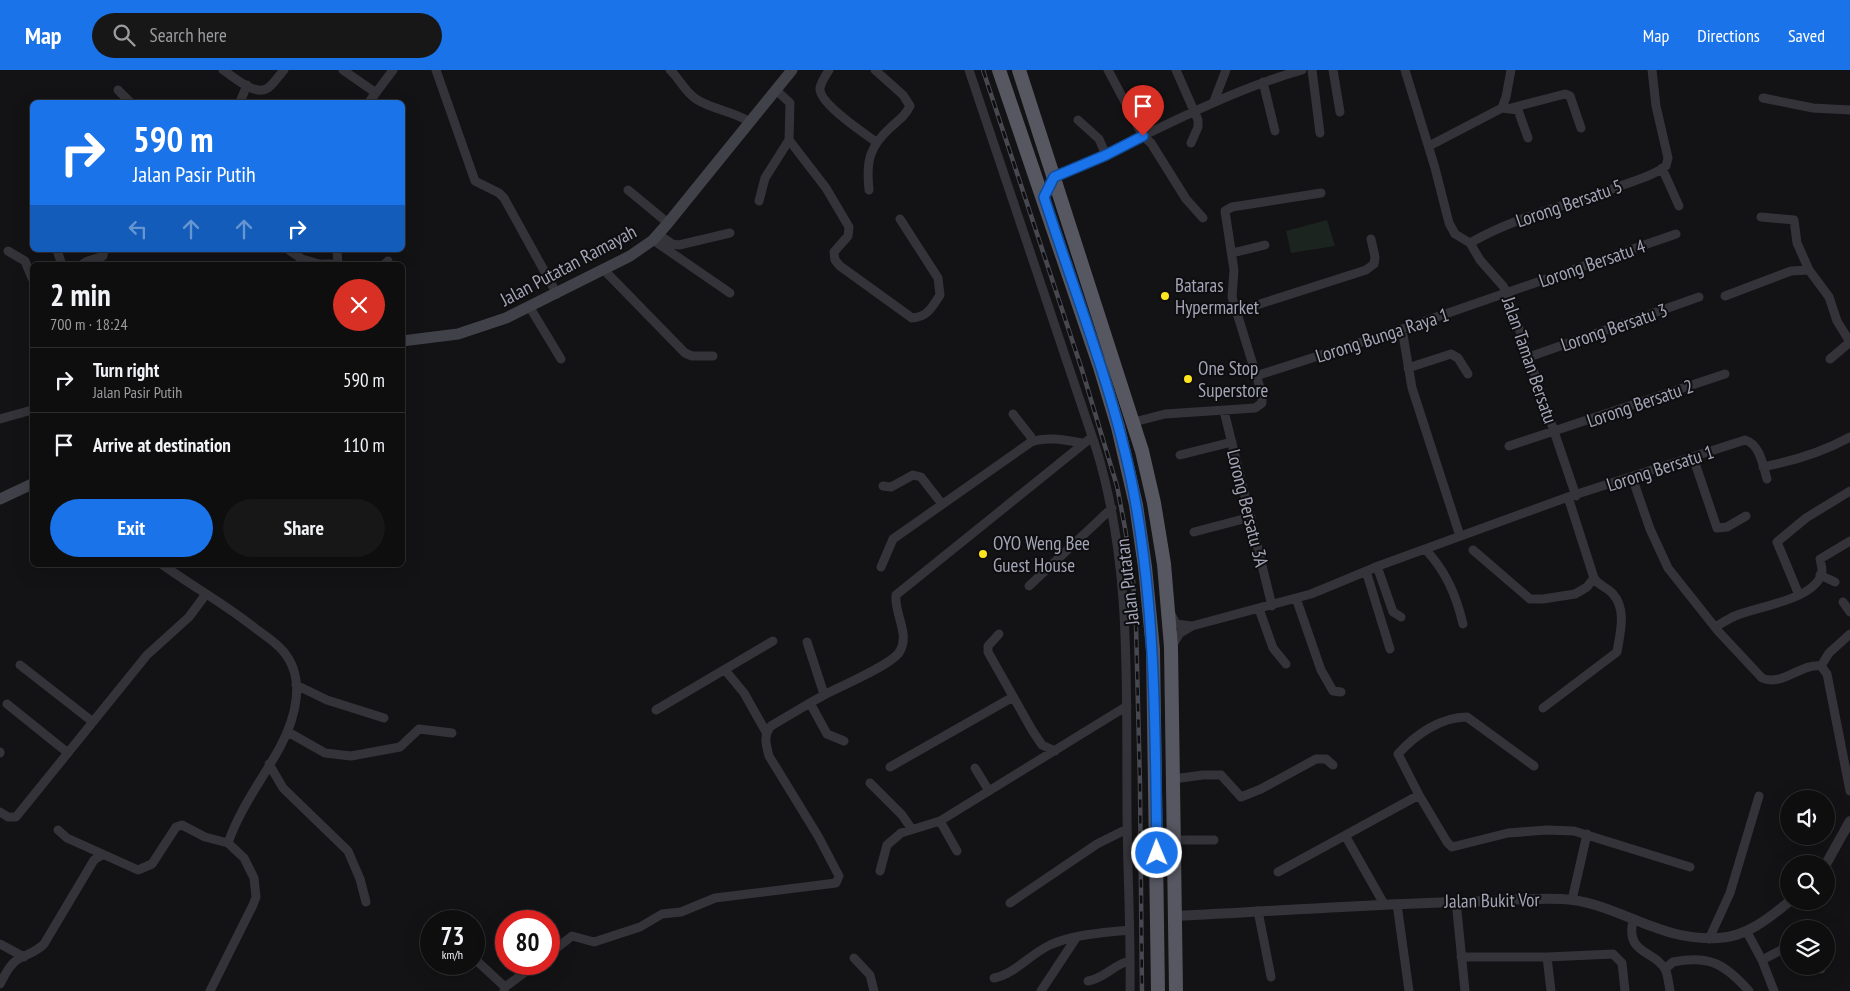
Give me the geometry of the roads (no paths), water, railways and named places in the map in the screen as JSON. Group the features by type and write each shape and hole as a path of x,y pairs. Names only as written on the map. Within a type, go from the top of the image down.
{"highway":[{"name":"Jalan Putatan","path":"999,70 1044,197 1118,427 1135,497 1145,566 1153,650 1158,991"},
{"name":"Jalan Putatan","path":"1019,70 1134,422 1154,503 1170,611 1172,647 1176,991"},
{"path":"1014,112 1032,106"},
{"path":"1044,197 1054,177"},
{"path":"1145,566 1164,564"},
{"path":"1158,908 1176,911"}],"main road":[{"name":"Jalan Putatan Ramayah","path":"405,340 472,331 557,294 604,270 655,237 792,70"},
{"path":"0,498 30,485"}],"street":[{"path":"223,70 255,89 268,88 284,70"},
{"path":"343,70 376,93"},
{"path":"371,100 393,70"},
{"path":"436,70 475,180 499,192 504,198 557,294"},
{"path":"670,70 694,98 715,109 741,116 750,122"},
{"path":"829,70 820,87 827,103 876,142"},
{"path":"869,190 867,167 876,142 906,113 910,106 903,95 875,70"},
{"path":"969,70 1092,437 1112,508 1126,626 1130,991"},
{"path":"1108,70 1143,136 1151,143 1186,199 1203,218"},
{"path":"1187,70 1177,72 1198,127 1190,143"},
{"path":"1054,177 1106,155 1214,101 1282,73 1302,70"},
{"path":"1312,70 1320,133"},
{"path":"1333,70 1340,112"},
{"name":"Jalan Taman Bersatu","path":"1405,70 1429,146 1449,223 1455,234 1470,243 1480,260 1507,293 1538,390 1555,433 1594,578"},
{"path":"1506,108 1511,70"},
{"path":"1652,70 1665,165 1679,206"},
{"path":"1214,101 1224,75"},
{"path":"1224,75 1235,92"},
{"path":"1263,82 1275,131"},
{"path":"241,100 247,85"},
{"path":"118,90 128,100"},
{"path":"759,200 765,178 789,140 790,103 776,90"},
{"path":"1429,146 1506,108 1565,94 1570,96 1581,128"},
{"path":"1763,98 1813,108 1850,110"},
{"path":"1506,108 1518,110 1528,138"},
{"path":"1078,120 1099,139 1106,155"},
{"path":"789,140 826,188 849,227 848,236 834,252 835,260 840,266 912,318 920,317 928,313 940,295 938,278 900,219"},
{"name":"Lorong Bersatu 5","path":"1470,243 1492,230 1612,189 1665,165"},
{"path":"628,190 668,223"},
{"path":"1134,422 1165,414 1255,408 1262,403 1256,376 1232,297 1234,270 1225,211 1232,207 1321,192"},
{"path":"1761,217 1794,220 1797,243 1808,270 1829,297 1837,321 1850,342 1830,359"},
{"path":"655,237 679,245 730,233"},
{"name":"Lorong Bersatu 4","path":"1507,293 1676,234"},
{"path":"655,237 730,293"},
{"path":"1235,312 1366,270 1374,264 1375,257 1371,240"},
{"path":"1232,253 1265,244"},
{"path":"8,251 25,261 30,273"},
{"path":"85,262 99,259 103,256 104,252"},
{"path":"292,252 302,259 312,262"},
{"path":"604,270 685,353 692,356 713,356"},
{"path":"1725,296 1791,271 1808,270"},
{"name":"Lorong Bunga Raya 1","path":"1256,376 1402,330 1507,293"},
{"name":"Lorong Bersatu 3","path":"1529,358 1700,297"},
{"path":"529,306 560,359"},
{"path":"1402,330 1408,368 1423,424 1460,536"},
{"path":"1408,368 1451,354 1458,358 1468,374"},
{"name":"Lorong Bersatu 2","path":"1509,446 1555,433 1725,374"},
{"path":"0,419 30,411"},
{"name":"Lorong Bersatu 3A","path":"1224,411 1272,606"},
{"path":"1013,414 1031,437 1031,442"},
{"path":"560,945 572,936 586,942 606,940 640,927 662,914 682,912 715,898 836,883 839,876 818,836 769,756 765,742 766,732 771,726 824,694 883,665 900,653 904,637 895,602 896,595 1082,442 1092,437"},
{"path":"1767,479 1763,467 1832,447 1850,437"},
{"path":"881,567 892,540 1031,442 1039,439 1055,439 1082,442"},
{"name":"Lorong Bersatu 1","path":"1192,626 1311,594 1375,567 1572,496 1745,440 1751,442 1756,449 1763,467"},
{"path":"1180,455 1232,442"},
{"path":"1693,457 1717,528 1727,527 1746,516"},
{"path":"883,486 891,487 913,474 921,477 942,504"},
{"path":"1632,477 1650,529 1668,568 1715,627 1762,678 1769,681 1814,665 1821,666 1827,674 1850,791"},
{"path":"1799,595 1777,542 1806,518 1850,491"},
{"path":"1029,586 1112,508"},
{"path":"1194,532 1251,517"},
{"path":"1715,627 1736,616 1809,590 1822,571 1820,560 1850,540"},
{"path":"1425,549 1441,568 1457,598 1463,624"},
{"path":"1473,550 1530,599 1575,594 1587,587 1594,578 1598,584 1613,594 1623,618 1617,652 1543,708"},
{"path":"166,567 231,609 283,650 294,670 296,685 294,716 288,732 236,820 228,843"},
{"path":"1375,567 1379,572 1393,612 1401,617"},
{"path":"1366,571 1390,649"},
{"path":"1820,575 1835,582"},
{"path":"0,812 8,817 16,817 147,655 189,617 206,594"},
{"path":"1296,598 1321,670 1333,691 1341,692"},
{"path":"1843,602 1850,612"},
{"path":"1259,609 1273,648 1286,664"},
{"path":"1170,611 1176,624 1192,626"},
{"path":"1172,647 1180,633 1192,626"},
{"path":"999,634 988,646 988,652 1042,744 1055,751"},
{"path":"1821,666 1830,653 1850,634"},
{"path":"656,710 773,640"},
{"path":"807,642 824,694"},
{"path":"20,665 93,722"},
{"path":"725,670 744,693 766,732"},
{"path":"296,685 327,700 384,718"},
{"path":"890,767 1013,697"},
{"path":"810,703 827,734 844,741"},
{"path":"7,704 68,753"},
{"path":"880,871 887,845 901,832 940,821 1127,706"},
{"path":"1534,766 1467,717 1443,720 1407,744 1398,754 1419,795 1447,842 1452,847 1500,834 1558,829 1587,834 1690,866"},
{"path":"288,732 325,753 351,756 400,747 418,729 452,733"},
{"path":"1174,779 1203,775 1221,775 1241,797 1261,789 1316,759 1326,759 1333,765"},
{"path":"269,764 283,788 348,851 360,879 366,902"},
{"path":"975,768 989,791"},
{"path":"870,784 902,815 911,828"},
{"path":"1278,872 1419,795"},
{"path":"1709,939 1730,893 1759,796"},
{"path":"940,821 957,851"},
{"path":"58,830 67,838 138,870 152,864 176,827 182,825 205,837 228,843 244,858 254,878 256,897 211,991"},
{"path":"1831,855 1849,825"},
{"path":"1010,902 1097,844 1127,829"},
{"path":"1572,900 1587,834"},
{"path":"1346,836 1384,904"},
{"path":"1174,840 1214,840"},
{"path":"0,984 10,967 24,957 35,953 44,944 94,860 102,855"},
{"name":"Jalan Bukit Vor","path":"1176,911 1258,912 1456,901 1572,900 1602,908 1673,935 1709,939 1727,938 1747,932 1780,908"},
{"path":"1456,901 1465,991"},
{"path":"1397,904 1409,991"},
{"path":"1258,912 1271,976"},
{"path":"1633,921 1631,934 1635,944 1665,969 1670,991"},
{"path":"994,978 1008,973 1049,945 1076,938 1129,930"},
{"path":"1747,932 1762,960 1774,991"},
{"path":"1041,991 1076,938"},
{"path":"0,944 24,957"},
{"path":"1762,960 1780,951"},
{"path":"1461,957 1547,957 1613,954 1622,963 1625,991"},
{"path":"1547,957 1552,991"},
{"path":"854,958 870,975 874,991"},
{"path":"1665,969 1673,962 1712,960 1749,991"},
{"path":"1088,981 1106,976 1116,966 1130,961"},
{"path":"485,968 505,989 522,975"}],"railway":[{"path":"983,70 1082,370 1117,486 1125,528 1133,580 1136,626 1142,991"}],"place":[{"name":"Bataras Hypermarket","path":"1165,296"},
{"name":"One Stop Superstore","path":"1188,379"},
{"name":"OYO Weng Bee Guest House","path":"983,554"}]}
